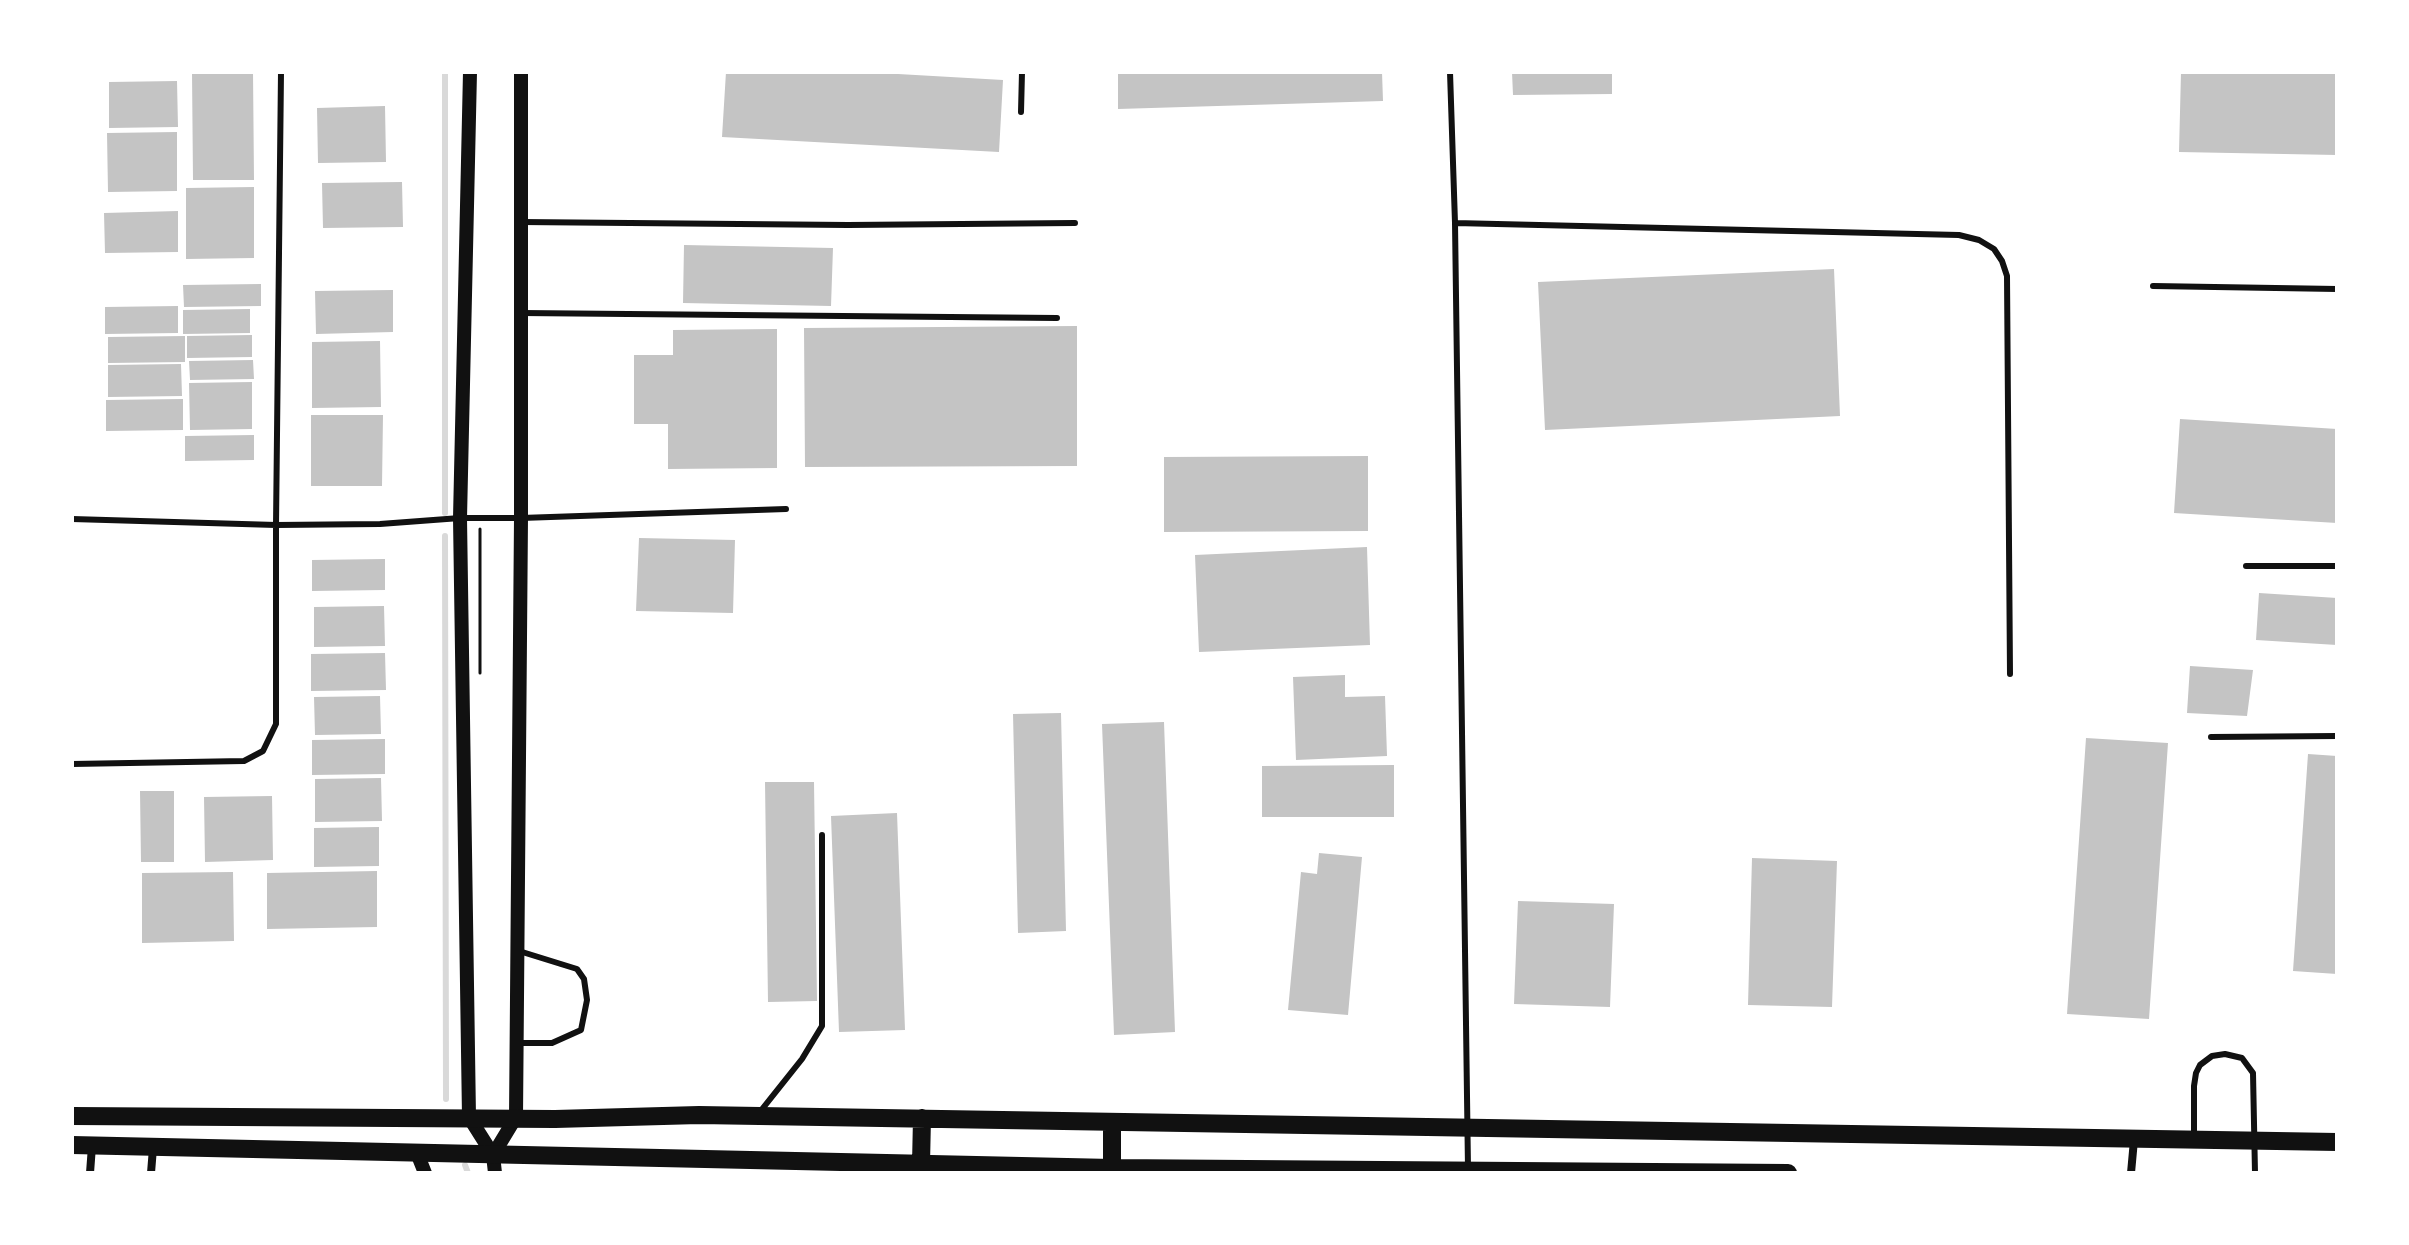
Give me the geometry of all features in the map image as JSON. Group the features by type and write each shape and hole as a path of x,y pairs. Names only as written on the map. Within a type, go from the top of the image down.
{"highway":[{"path":"72,1116 555,1119 756,1115 2337,1142"},
{"path":"922,1118 934,1167"},
{"path":"1112,1122 1112,1168"},
{"path":"72,1145 417,1153 494,1164 1788,1173"}],"street":[{"path":"470,72 460,518 469,1117 494,1164"},
{"path":"494,1164 516,1117 521,72"},
{"path":"2131,1173 2134,1139"},
{"path":"90,1173 92,1146"},
{"path":"151,1173 153,1148"},
{"path":"417,1153 425,1173"}],"lane":[{"path":"72,764 244,761 263,751 276,724 281,72"},
{"path":"1021,112 1022,72"},
{"path":"1450,72 1455,223 1468,1172"},
{"path":"521,222 848,225 1075,223"},
{"path":"1455,223 1959,235 1979,240 1994,249 2007,276 2010,674"},
{"path":"2153,286 2337,289"},
{"path":"521,313 1057,318"},
{"path":"72,519 276,525 380,524 460,518 786,509"},
{"path":"2246,566 2337,566"},
{"path":"2211,737 2337,736"},
{"path":"756,1115 802,1059 822,1026 822,835"},
{"path":"517,1043 552,1043 581,1030 587,1000 584,979 577,969 519,951"},
{"path":"2194,1140 2196,1073 2200,1065 2212,1056 2225,1054 2242,1058 2253,1073 2255,1173"}],"path":[{"path":"479,518 482,549 480,675"}],"building":[{"path":"192,72 253,72 254,180 193,180"},
{"path":"726,72 863,72 1003,80 999,152 722,137"},
{"path":"1118,72 1382,72 1383,101 1118,109"},
{"path":"1512,72 1612,72 1612,94 1513,95"},
{"path":"2181,72 2337,72 2337,155 2179,152"},
{"path":"177,81 178,127 109,128 109,82"},
{"path":"385,106 386,162 318,163 317,108"},
{"path":"177,132 177,191 108,192 107,133"},
{"path":"402,182 403,227 323,228 322,183"},
{"path":"254,187 254,258 186,259 186,188"},
{"path":"178,211 178,252 105,253 104,213"},
{"path":"684,245 833,248 831,306 683,303"},
{"path":"1834,269 1840,416 1545,430 1538,282"},
{"path":"261,284 261,306 184,307 183,285"},
{"path":"393,290 393,332 316,334 315,291"},
{"path":"178,306 178,333 105,334 105,307"},
{"path":"250,309 250,333 183,334 183,310"},
{"path":"1077,326 1077,466 805,467 804,328"},
{"path":"777,329 777,468 668,469 668,424 634,424 634,355 673,355 673,330"},
{"path":"252,335 252,357 187,358 187,336"},
{"path":"185,336 185,362 108,363 108,337"},
{"path":"380,341 381,407 312,408 312,342"},
{"path":"253,360 254,379 190,380 189,361"},
{"path":"181,364 182,396 108,397 108,365"},
{"path":"252,382 252,429 190,430 189,383"},
{"path":"183,399 183,430 106,431 106,400"},
{"path":"311,415 383,415 382,486 311,486"},
{"path":"2180,419 2337,429 2337,523 2174,513"},
{"path":"254,435 254,460 185,461 185,436"},
{"path":"1368,456 1368,531 1164,532 1164,457"},
{"path":"639,538 735,540 733,613 636,611"},
{"path":"1367,547 1370,645 1199,652 1195,555"},
{"path":"385,559 385,590 312,591 312,560"},
{"path":"2259,593 2337,598 2337,645 2256,640"},
{"path":"384,606 385,646 314,647 314,607"},
{"path":"385,653 386,690 311,691 311,654"},
{"path":"2190,666 2253,670 2247,716 2187,713"},
{"path":"1345,675 1345,697 1385,696 1387,756 1296,760 1293,677"},
{"path":"380,696 381,734 315,735 314,697"},
{"path":"1061,713 1066,931 1018,933 1013,714"},
{"path":"1164,722 1175,1032 1114,1035 1102,724"},
{"path":"2086,738 2168,743 2149,1019 2067,1014"},
{"path":"385,739 385,774 312,775 312,740"},
{"path":"2308,754 2337,756 2337,974 2293,971"},
{"path":"1394,765 1394,817 1262,817 1262,766"},
{"path":"381,778 382,821 315,822 315,779"},
{"path":"765,782 814,782 817,1001 768,1002"},
{"path":"140,791 174,791 174,862 141,862"},
{"path":"272,796 273,860 205,862 204,797"},
{"path":"897,813 905,1030 839,1032 831,816"},
{"path":"379,827 379,866 314,867 314,828"},
{"path":"1319,853 1362,857 1348,1015 1288,1010 1301,872 1317,874"},
{"path":"1752,858 1837,861 1832,1007 1748,1005"},
{"path":"377,871 377,927 267,929 267,873"},
{"path":"233,872 234,941 142,943 142,873"},
{"path":"1518,901 1614,904 1610,1007 1514,1004"}],"waterway":[{"path":"445,72 445,513"},
{"path":"445,536 446,1099"},
{"path":"465,1165 468,1173"}]}
